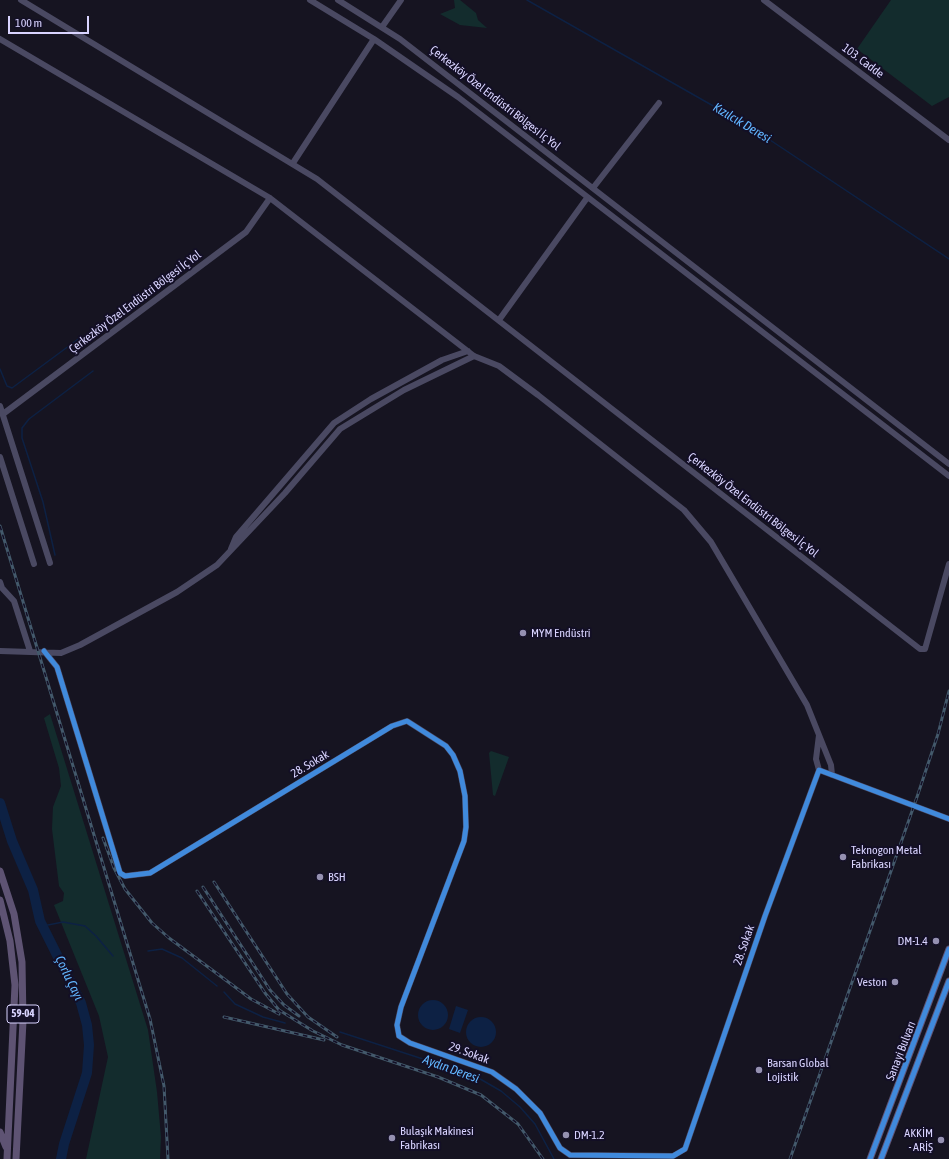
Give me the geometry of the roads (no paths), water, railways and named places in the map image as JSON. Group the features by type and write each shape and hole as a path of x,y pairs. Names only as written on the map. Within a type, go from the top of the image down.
{"main road":[{"name":"59-04","path":"0,872 14,914 22,962 23,1021 16,1159"},
{"name":"59-04","path":"0,900 10,941 15,985 7,1159"},
{"name":"Sanayi Bulvarı","path":"870,1159 949,949"},
{"name":"Sanayi Bulvarı","path":"880,1159 949,981"},
{"path":"0,1132 7,1150"}],"street":[{"name":"Çerkezköy Özel Endüstri Bölgesi İç Yol","path":"21,0 317,178 920,649 925,649 949,564"},
{"name":"Çerkezköy Özel Endüstri Bölgesi İç Yol","path":"310,0 374,39 458,97 949,476"},
{"name":"Çerkezköy Özel Endüstri Bölgesi İç Yol","path":"338,0 400,38 949,464"},
{"path":"382,28 401,0"},
{"name":"103. Cadde","path":"764,0 949,140"},
{"path":"0,39 270,198 474,356 499,366 538,395 684,510 711,542 807,705 831,765 832,775"},
{"path":"293,163 374,39"},
{"path":"593,188 659,104"},
{"name":"Çerkezköy Özel Endüstri Bölgesi İç Yol","path":"3,414 246,232 270,198"},
{"path":"499,320 587,198"},
{"path":"230,552 236,537 334,423 371,399 442,360 468,351"},
{"path":"0,650 61,653 98,636 202,576 218,565 285,493 340,428 404,390 474,356"},
{"path":"0,406 50,563"},
{"path":"0,457 34,564"},
{"path":"0,582 2,588 14,602 30,651"},
{"name":"28. Sokak","path":"44,651 57,667 120,872 125,876 150,873 392,726 407,721 446,746 453,755 460,771 466,796 466,827 464,841 401,1007 397,1025 399,1036"},
{"path":"819,735 816,759 819,770 949,819"},
{"name":"28. Sokak","path":"570,1155 673,1156 685,1149 765,916 819,770"},
{"name":"29. Sokak","path":"399,1036 410,1043 492,1072 516,1089 540,1114 560,1148 570,1155"}],"water":[{"path":"433,1000 444,1004 448,1015 444,1026 433,1030 422,1026 418,1015 422,1004"},
{"path":"456,1006 468,1010 460,1033 449,1029"},
{"path":"481,1017 492,1021 496,1032 492,1043 481,1047 470,1043 466,1032 470,1021"}],"waterway":[{"name":"Kızılcık Deresi","path":"527,0 752,128 949,259"},
{"path":"0,369 7,386 12,388 81,337"},
{"path":"55,555 43,502 22,438 22,428 29,419 93,371"},
{"name":"Çorlu Çayı","path":"0,803 12,841 33,890 40,921 81,1003 87,1025 89,1045 87,1073 64,1144 61,1159"},
{"path":"43,926 63,922 85,926 96,936 113,956"},
{"name":"Aydın Deresi","path":"148,951 162,949 182,958 217,986"},
{"name":"Aydın Deresi","path":"224,992 235,1004 263,1017 285,1023"},
{"name":"Aydın Deresi","path":"340,1032 475,1076 501,1091 520,1107 535,1124 554,1159"}],"railway":[{"path":"0,526 150,1019 164,1086 168,1159"},
{"path":"790,1159 917,797 938,734 949,691"},
{"path":"103,838 114,868 125,889 152,923 169,938 251,999 279,1014"},
{"path":"214,882 287,994 308,1017 337,1037"},
{"path":"203,887 270,990 284,1005 299,1016"},
{"path":"197,891 265,993 279,1010 313,1031 342,1045 438,1077 481,1095 518,1124 543,1159"},
{"path":"224,1017 324,1040"}],"place":[{"name":"MYM Endüstri","path":"523,633"},
{"name":"Teknogon Metal Fabrikası","path":"843,857"},
{"name":"BSH","path":"320,877"},
{"name":"DM-1.4","path":"936,941"},
{"name":"Veston","path":"895,982"},
{"name":"Barsan Global Lojistik","path":"759,1070"},
{"name":"DM-1.2","path":"566,1135"},
{"name":"Bulaşık Makinesi Fabrikası","path":"392,1138"},
{"name":"AKKİM - ARİŞ","path":"941,1140"}]}
